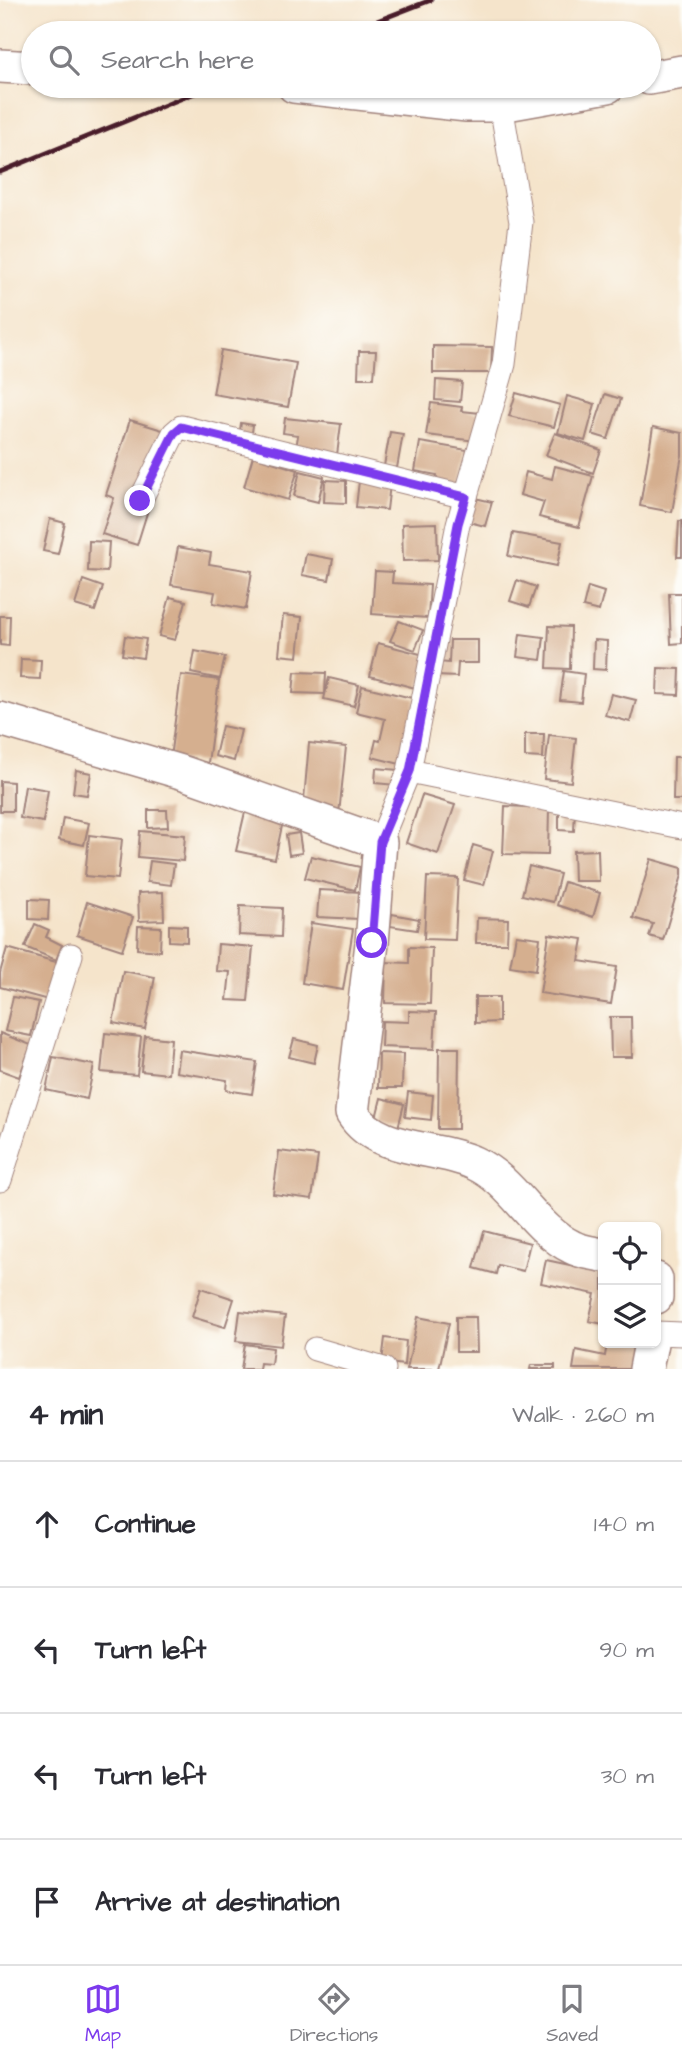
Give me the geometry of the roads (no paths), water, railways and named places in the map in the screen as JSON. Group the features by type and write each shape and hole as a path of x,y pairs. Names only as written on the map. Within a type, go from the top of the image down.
{"street":[{"path":"0,66 21,67"},
{"path":"661,76 682,72"},
{"path":"403,98 467,105 501,105 540,98"},
{"path":"501,105 521,222 504,365 455,538 410,771 380,842 372,943 352,1113 366,1131 382,1139 472,1162 491,1172 555,1236 573,1248 598,1254"},
{"path":"140,501 174,433 181,427 466,497"},
{"path":"0,719 184,773 380,842"},
{"path":"410,771 682,827"},
{"path":"0,1180 71,955"},
{"path":"661,1333 682,1334"},
{"path":"646,1369 650,1348"},
{"path":"315,1349 384,1369"}],"railway":[{"path":"377,21 431,0"},
{"path":"0,172 182,98"}]}
